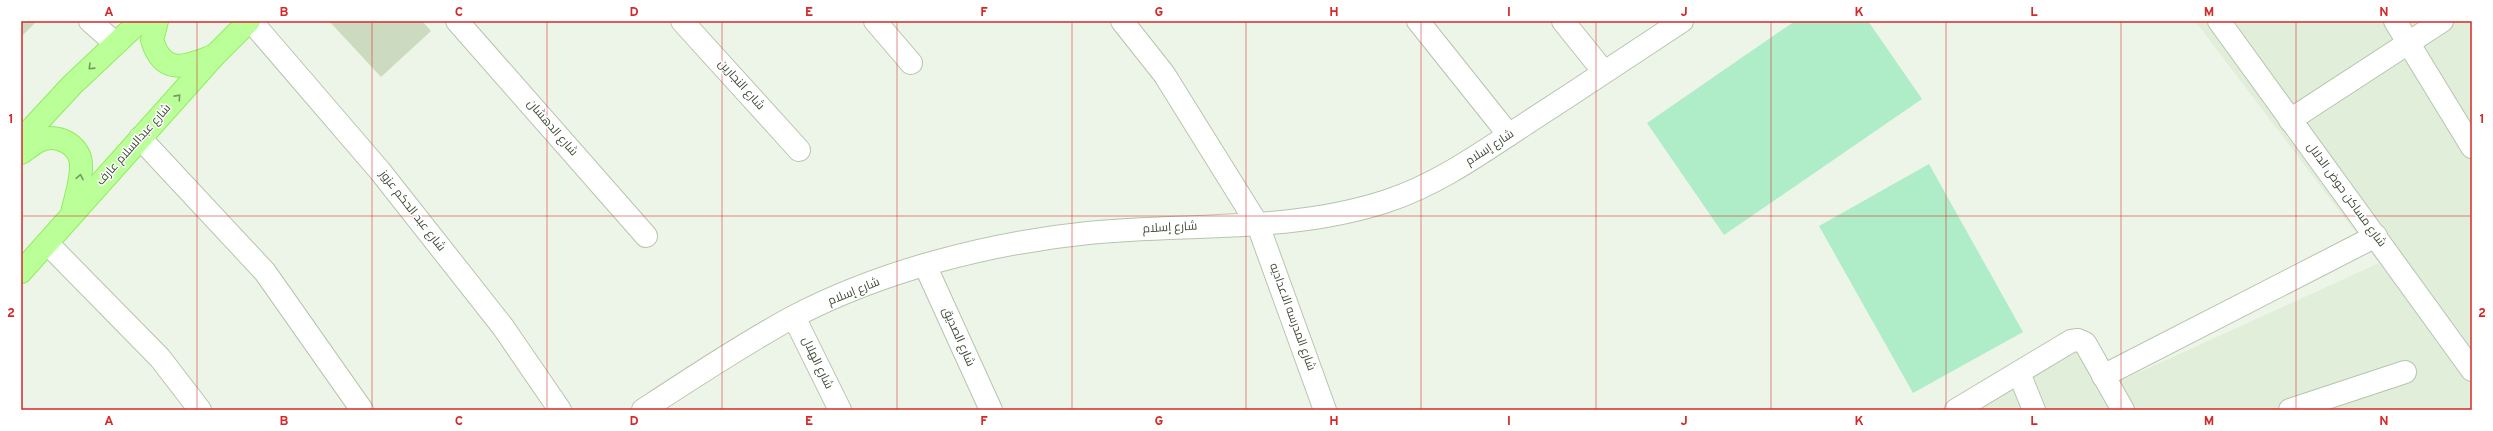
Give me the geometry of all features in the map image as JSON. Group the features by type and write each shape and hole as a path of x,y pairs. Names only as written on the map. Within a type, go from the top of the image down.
{"main road":[{"path":"21,140 72,85 140,21"},
{"path":"157,21 152,40 161,58 169,64 178,67 188,66 216,55"},
{"name":"شارع عبدالسلام عارف","path":"21,272 140,138 216,55 250,21"},
{"path":"21,153 39,140 48,138 66,141 73,147 81,162 81,171 72,215"}],"street":[{"path":"90,21 115,44"},
{"name":"شارع عبد الحكم عزوز","path":"250,21 380,171 502,327 560,410"},
{"name":"شارع الدهشان","path":"457,21 646,236"},
{"name":"شارع النجارين","path":"682,21 799,150"},
{"path":"874,21 911,63"},
{"name":"شارع المدرسه الاعداديه","path":"1122,21 1164,74 1258,225 1325,410"},
{"path":"1418,21 1509,135"},
{"path":"1563,21 1604,72"},
{"name":"شارع إسلام","path":"643,410 794,317 854,291 925,264 1004,247 1084,234 1165,227 1258,225 1321,217 1387,201 1451,173 1682,21"},
{"name":"شارع مساكن حوض الدلال","path":"2219,21 2376,236 2465,347 2472,370"},
{"path":"2395,21 2468,133"},
{"path":"2290,120 2442,21"},
{"path":"140,138 265,272 362,410"},
{"path":"2104,376 2376,236"},
{"path":"47,243 160,358 200,410"},
{"name":"شارع الصديق","path":"925,264 991,410"},
{"name":"شارع الهلال","path":"794,317 840,410"},
{"path":"1956,410 2071,341 2078,340 2085,343 2123,410"},
{"path":"2290,410 2405,372"},
{"path":"2019,373 2034,410"}],"shaded area":[{"path":"2195,21 2472,21 2472,410 1960,410 2083,345 2107,387 2379,263"}],"green space":[{"path":"1795,21 1868,21 1922,99 1724,235 1647,123"},
{"path":"1929,164 2023,332 1913,393 1819,226"}],"building":[{"path":"21,21 37,21 21,37"},
{"path":"329,21 422,21 431,31 381,77"}]}
